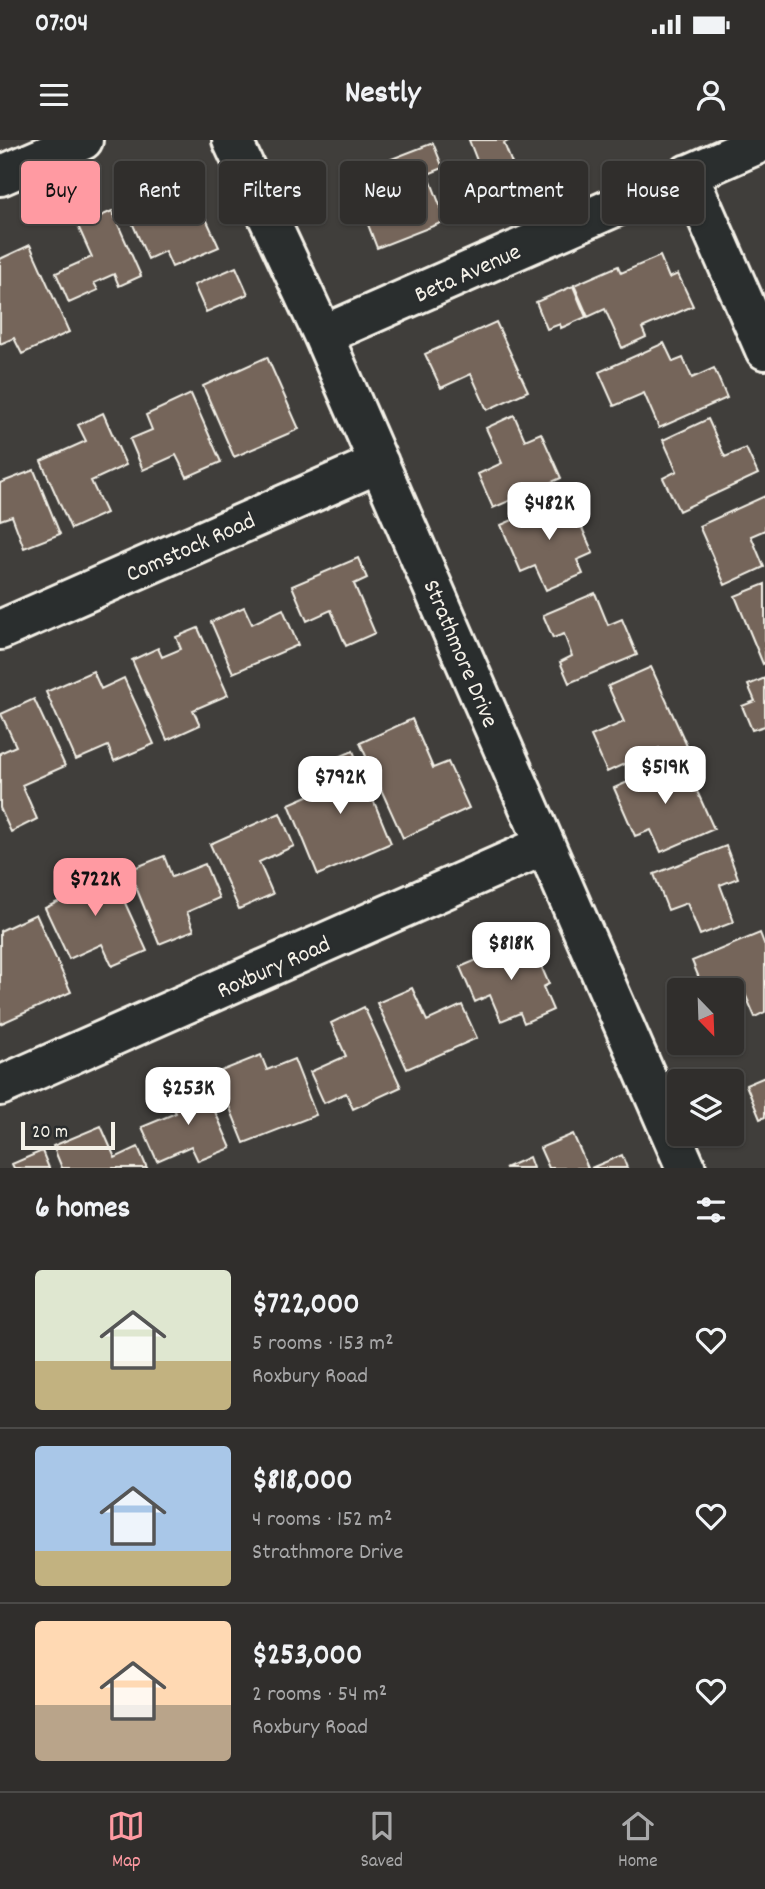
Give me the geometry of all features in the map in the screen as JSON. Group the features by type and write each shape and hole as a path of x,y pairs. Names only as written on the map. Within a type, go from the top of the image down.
{"street":[{"path":"0,176 83,140"},
{"name":"Strathmore Drive","path":"232,140 323,335 686,1168"},
{"name":"Beta Avenue","path":"704,167 765,141"},
{"path":"704,211 765,350"},
{"name":"Beta Avenue","path":"323,335 602,212"},
{"name":"Comstock Road","path":"0,630 379,463"},
{"name":"Roxbury Road","path":"0,1086 545,845"}],"building":[{"path":"469,140 510,140 504,143 511,161 477,161"},
{"path":"433,143 440,161 440,169 428,174 440,205 440,223 377,248 368,224 426,224 426,161 386,161"},
{"path":"112,211 114,224 118,224 141,276 119,286 114,274 94,283 98,290 69,303 56,273 92,257 78,226 100,224 100,216"},
{"path":"205,216 219,247 172,267 165,251 148,259 133,224 205,224"},
{"path":"30,245 69,332 22,354 14,338 0,344 0,259"},
{"path":"660,256 669,278 678,274 693,306 642,328 646,337 622,348 605,309 588,317 574,285 618,266 621,273"},
{"path":"236,267 248,294 206,312 194,285"},
{"path":"573,286 586,317 561,328 560,324 547,329 536,302"},
{"path":"496,322 528,391 487,410 471,374 441,388 425,354"},
{"path":"664,343 673,362 683,358 692,378 714,368 727,398 659,428 644,393 614,406 599,372"},
{"path":"267,357 299,429 234,457 203,386"},
{"path":"191,394 221,462 187,477 176,455 143,470 130,439 152,430 146,415"},
{"path":"103,413 126,465 91,481 106,513 71,529 41,461 86,441 78,425"},
{"path":"514,415 525,440 541,433 561,478 493,508 478,474 502,463 486,428"},
{"path":"708,419 725,457 746,448 758,474 679,511 663,478 677,471 663,440"},
{"path":"34,470 60,534 24,548 12,516 0,520 0,483"},
{"path":"568,496 593,553 577,560 583,574 546,590 535,566 521,572 501,525"},
{"path":"765,496 765,530 751,536 764,567 725,585 699,526"},
{"path":"358,558 367,578 354,584 375,633 346,646 331,610 307,621 292,586"},
{"path":"765,584 765,663 763,664 735,596"},
{"path":"595,593 608,625 622,619 637,655 569,683 560,662 572,656 564,634 553,638 543,615"},
{"path":"244,607 252,624 283,609 298,645 233,673 211,622"},
{"path":"198,628 228,695 193,710 200,725 167,740 132,660 158,648 162,657 181,649 176,637"},
{"path":"651,667 687,746 663,757 659,748 607,772 591,736 624,722 608,686"},
{"path":"93,671 101,689 124,678 154,744 114,761 108,746 76,760 46,692"},
{"path":"765,678 765,726 752,730 742,706 755,701 748,685"},
{"path":"34,699 65,766 22,785 37,819 11,832 0,808 0,753 16,746 1,714"},
{"path":"412,719 433,768 448,762 469,808 403,838 360,743"},
{"path":"353,751 391,843 318,875 289,804 324,789 315,767"},
{"path":"682,758 714,829 661,852 651,830 635,836 614,788"},
{"path":"280,813 294,846 259,862 273,894 239,909 210,844"},
{"path":"726,846 738,878 720,885 734,922 700,935 687,903 668,910 654,874"},
{"path":"164,856 172,877 205,864 219,898 187,912 194,930 159,944 129,870"},
{"path":"87,868 92,879 110,870 147,951 112,966 102,944 69,959 45,908 66,898 58,881"},
{"path":"36,914 71,992 0,1024 0,931"},
{"path":"760,933 765,946 765,1012 755,1017 744,991 744,978 699,978 692,961"},
{"path":"529,938 549,984 543,987 553,1010 524,1023 520,1013 501,1021 490,995 475,1002 460,967"},
{"path":"412,988 427,1021 462,1005 477,1038 407,1069 377,1003"},
{"path":"364,1007 401,1087 353,1109 346,1093 324,1103 310,1072 346,1056 331,1023"},
{"path":"261,1055 267,1070 294,1059 316,1115 244,1143 216,1073"},
{"path":"765,1077 765,1117 760,1119 746,1085"},
{"path":"202,1082 231,1148 198,1161 191,1146 157,1161 142,1127 176,1113 168,1096"},
{"path":"101,1126 115,1158 138,1147 147,1168 62,1168 53,1146"},
{"path":"573,1134 588,1168 549,1168 540,1148"},
{"path":"42,1151 49,1168 14,1168 12,1164"},
{"path":"622,1155 627,1168 591,1168"},
{"path":"529,1157 533,1168 505,1168"}]}
